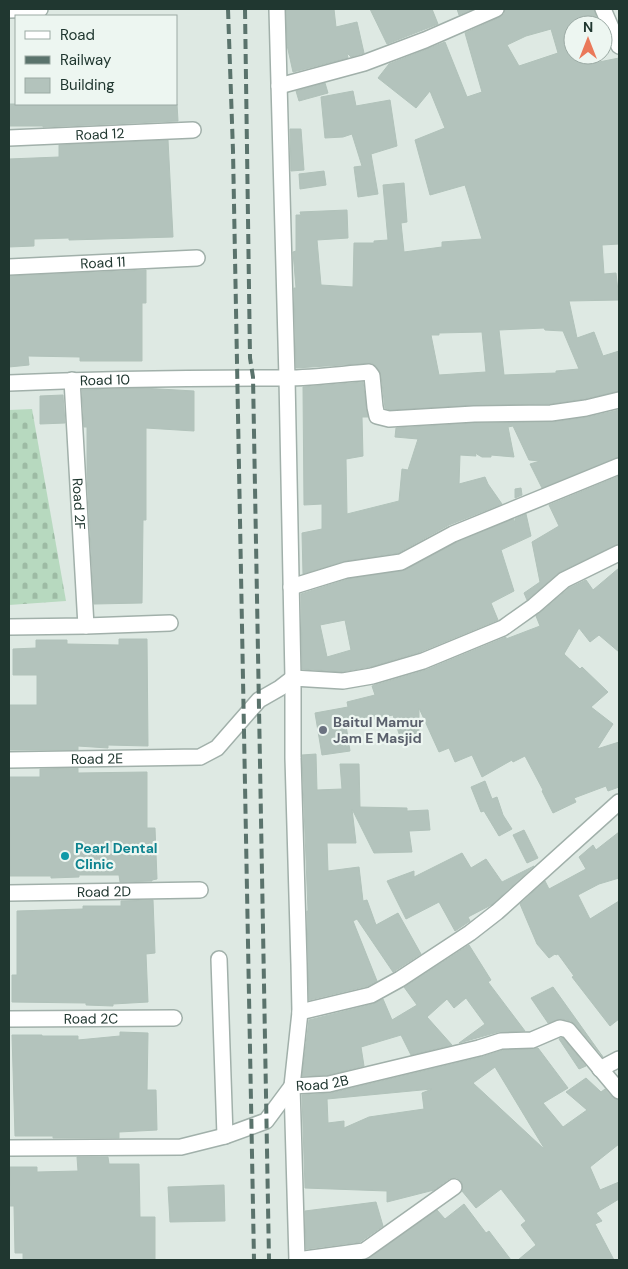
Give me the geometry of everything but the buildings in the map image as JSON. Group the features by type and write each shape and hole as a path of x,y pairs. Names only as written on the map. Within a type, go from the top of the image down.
{"street":[{"path":"9,10 40,9"},
{"path":"277,9 287,378 293,678 292,758 300,1012 292,1086 297,1260 364,1251 454,1187"},
{"path":"279,86 364,64 496,9"},
{"path":"603,9 619,46"},
{"name":"Road 12","path":"9,138 193,130"},
{"name":"Road 11","path":"9,267 197,258"},
{"name":"Road 10","path":"9,383 72,380 287,378 369,372 373,382 377,416 389,419 474,414 551,413 586,408 619,400"},
{"name":"Road 2F","path":"72,380 86,626"},
{"path":"291,586 346,570 401,562 453,534 619,466"},
{"path":"293,678 343,681 372,676 423,661 503,628 534,606 564,580 619,553"},
{"path":"9,627 170,623"},
{"name":"Road 2E","path":"9,760 200,757 217,748 259,700 293,678"},
{"path":"300,1012 371,994 400,979 470,933 497,912 619,802"},
{"name":"Road 2D","path":"9,893 200,890"},
{"path":"219,959 224,1136"},
{"name":"Road 2C","path":"9,1019 174,1018"},
{"name":"Road 2B","path":"9,1148 181,1147 224,1136 266,1121 292,1086 329,1084 501,1041 532,1040 560,1028 568,1030 619,1091"},
{"path":"600,1069 619,1059"}],"green space":[{"path":"32,409 66,601 9,605 9,410"}],"railway":[{"path":"228,9 233,151 254,1260"},
{"path":"245,9 250,358 253,377 269,1260"}],"place":[{"name":"Baitul Mamur Jam E Masjid","path":"323,730"},
{"name":"Pearl Dental Clinic","path":"65,856"}]}
